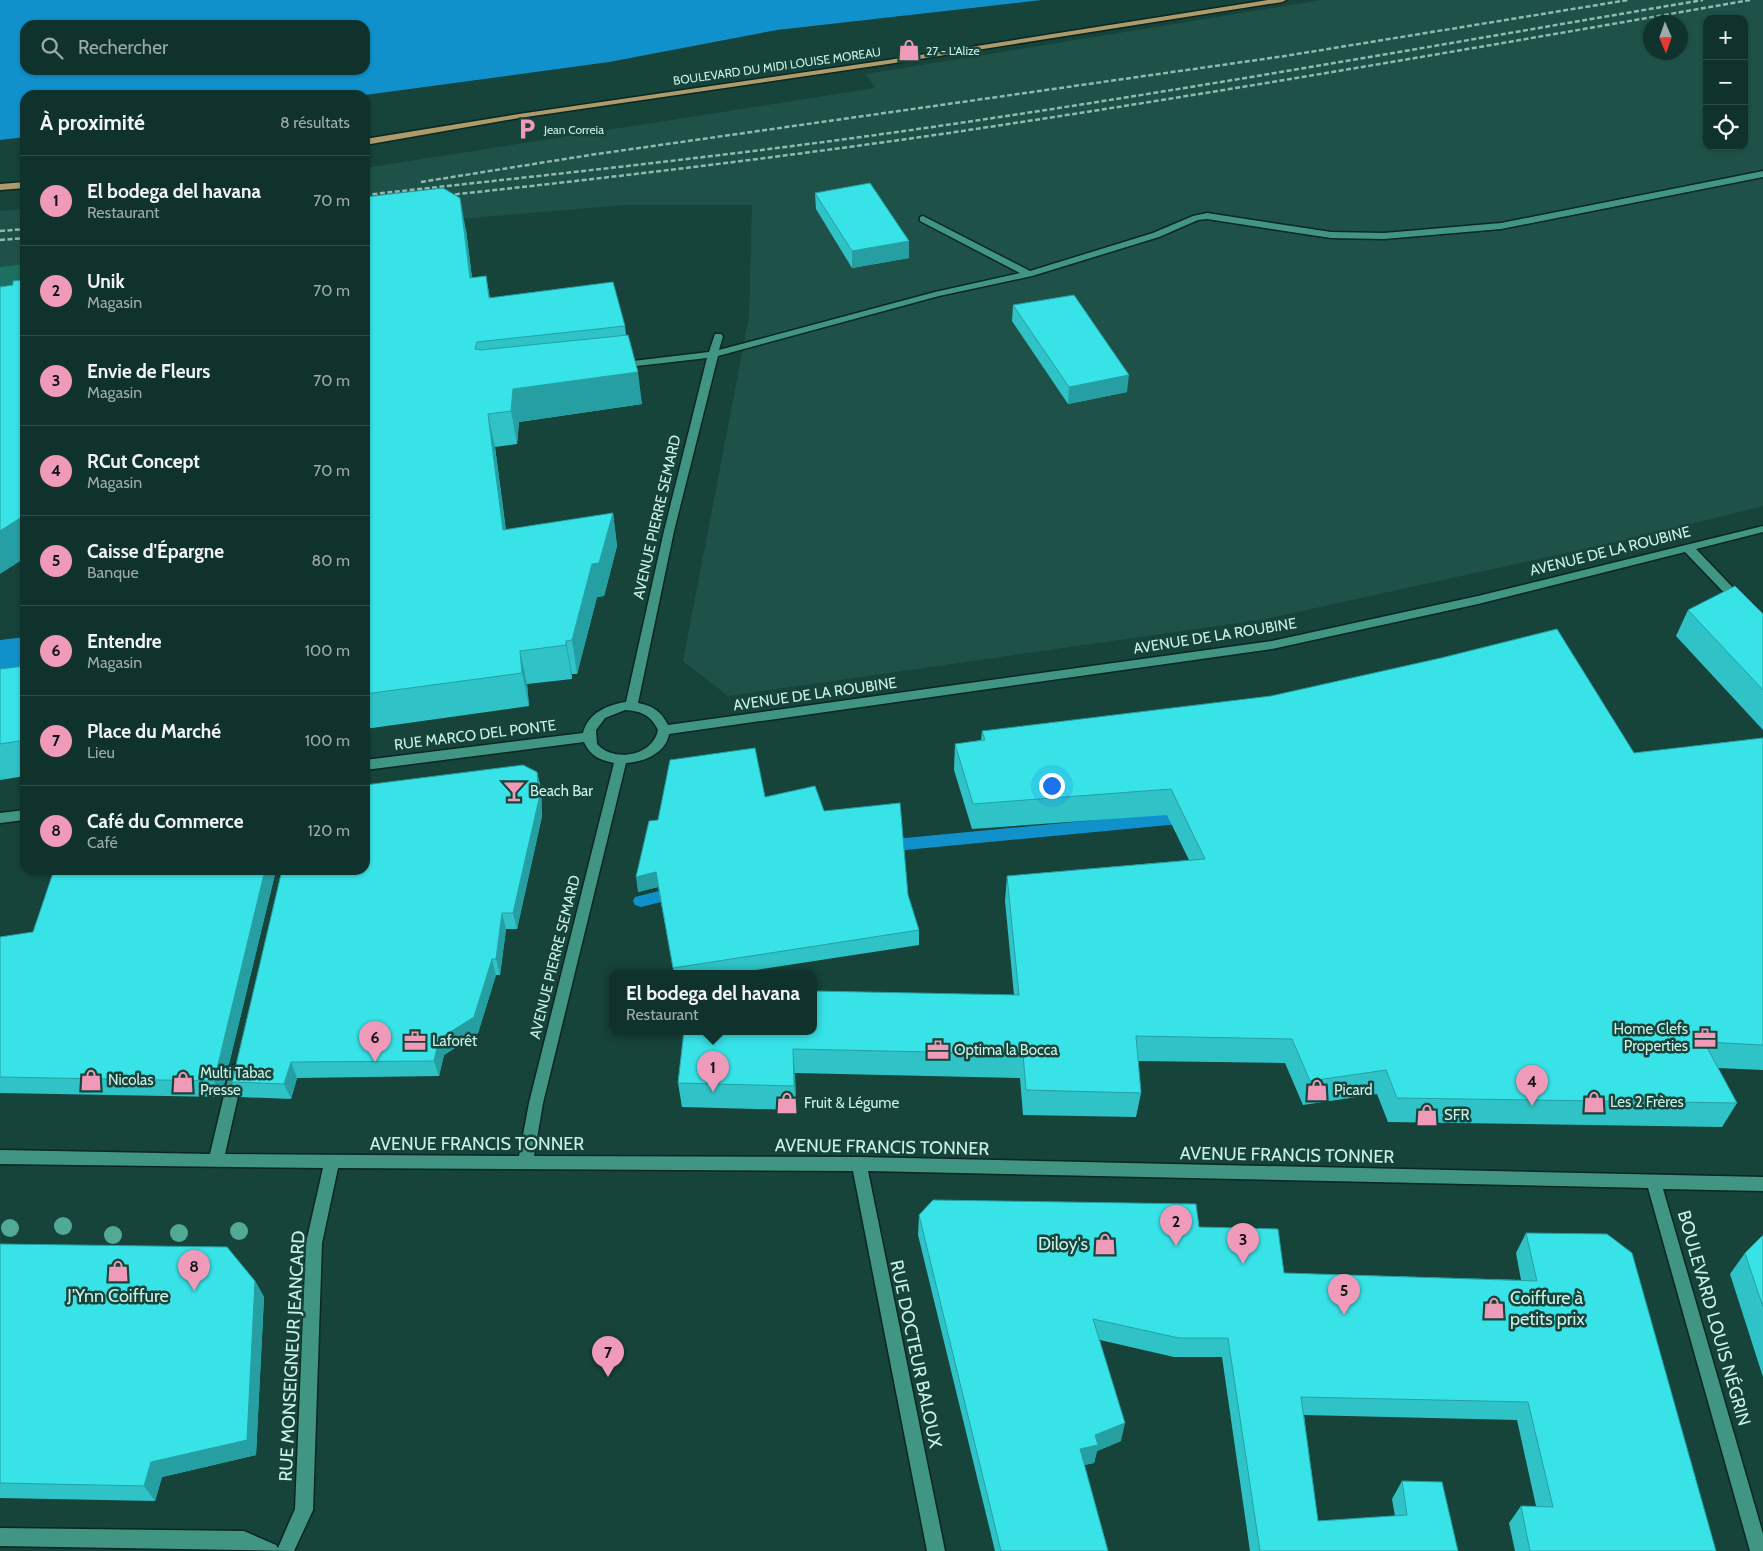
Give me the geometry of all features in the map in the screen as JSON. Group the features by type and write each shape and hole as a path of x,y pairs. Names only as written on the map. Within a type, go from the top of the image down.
{"main road":[{"name":"BOULEVARD DU MIDI LOUISE MOREAU","path":"370,141 519,116 916,58 1282,0"},
{"path":"0,187 20,185"}],"street":[{"path":"604,366 712,356 938,294 1029,274 1156,235 1207,216 1331,235 1384,236 1501,226 1763,174"},
{"path":"923,218 1029,274"},
{"name":"AVENUE PIERRE SEMARD","path":"631,706 669,531 718,336"},
{"name":"AVENUE DE LA ROUBINE","path":"664,730 1272,645 1478,600 1763,529"},
{"path":"1687,547 1763,626"},
{"path":"631,706 647,709 656,714 662,721 664,730 663,738 650,752 640,757 622,760 597,752 589,737 595,720 603,714 613,709 631,706"},
{"name":"RUE MARCO DEL PONTE","path":"370,764 589,737"},
{"name":"AVENUE PIERRE SEMARD","path":"525,1163 536,1102 622,760"},
{"path":"0,818 20,816"},
{"path":"216,1160 241,1054"},
{"name":"AVENUE FRANCIS TONNER","path":"0,1157 525,1163 859,1164 1763,1184"},
{"name":"RUE MONSEIGNEUR JEANCARD","path":"286,1551 304,1510 314,1242 332,1161"},
{"name":"RUE DOCTEUR BALOUX","path":"859,1164 936,1551"},
{"name":"BOULEVARD LOUIS NÉGRIN","path":"1654,1182 1759,1551"},
{"path":"0,1538 244,1540 270,1551"}],"shaded area":[{"path":"1322,0 1763,0 1763,506 1643,536 1266,619 728,696 683,661 749,317 752,205 625,205 449,220 370,229 370,167 875,88 866,74"},
{"path":"20,209 20,265 0,267 0,211"}],"green space":[{"path":"20,265 20,291 0,293 0,267"}],"water":[{"path":"0,0 1042,0 777,30 609,62 370,94 370,90 20,90 20,138 0,140"},
{"path":"20,638 20,675 0,678 0,640"}],"building":[{"path":"870,183 909,241 852,251 815,193"},
{"path":"443,188 460,198 470,278 486,276 489,298 613,282 625,326 477,342 475,349 481,350 628,335 638,372 513,389 511,411 488,414 503,530 613,513 599,563 592,564 572,640 566,641 566,645 520,651 522,673 370,693 370,196"},
{"path":"20,280 20,518 0,531 0,287 13,285 13,281"},
{"path":"1074,295 1129,375 1069,387 1013,305"},
{"path":"1735,586 1763,614 1763,690 1688,610"},
{"path":"1557,629 1634,753 1763,738 1763,1045 1704,1042 1737,1103 1397,1098 1386,1070 1310,1081 1292,1039 1136,1036 1141,1093 1026,1090 1023,1054 793,1049 794,1086 678,1083 684,1035 817,1035 817,991 1019,995 1007,876 1205,859 1171,789 973,804 955,744 985,740 982,731 1271,696 1441,658"},
{"path":"20,667 20,741 0,744 0,669"},
{"path":"755,748 765,797 815,786 824,811 900,803 908,895 919,930 673,968 656,872 636,877 649,821 658,820 670,760"},
{"path":"523,765 537,772 539,799 513,913 502,913 496,959 492,959 474,1017 439,1039 434,1061 291,1062 284,1084 232,1082 281,875 370,875 370,784"},
{"path":"52,875 264,875 214,1081 0,1077 0,937 33,932"},
{"path":"933,1200 1196,1204 1199,1227 1278,1229 1284,1273 1537,1281 1526,1233 1607,1234 1632,1253 1716,1551 1530,1551 1521,1506 1553,1507 1528,1402 1301,1397 1318,1521 1407,1515 1402,1481 1442,1482 1458,1551 1260,1551 1228,1338 1179,1338 1093,1319 1125,1423 1095,1435 1098,1445 1080,1449 1108,1551 1001,1551 919,1215"},
{"path":"1763,1236 1763,1307 1745,1253"},
{"path":"0,1244 227,1247 255,1281 247,1440 151,1462 144,1486 0,1483"}],"waterway":[{"path":"884,846 1190,817"},
{"path":"641,901 679,892"}],"railway":[{"path":"421,182 590,155 1285,56 1628,0"},
{"path":"370,194 724,155 1035,112 1703,0"},
{"path":"440,196 817,151 1043,119 1447,53 1750,0"},
{"path":"0,231 20,229"},
{"path":"0,240 20,238"}],"place":[{"name":"27 - L'Alize","path":"909,50"},
{"name":"Jean Correia","path":"527,129"},
{"name":"Beach Bar","path":"514,791"},
{"name":"Home Clefs Properties","path":"1705,1038"},
{"name":"Laforêt","path":"415,1041"},
{"name":"Optima la Bocca","path":"938,1050"},
{"name":"Entendre","path":"375,1062"},
{"name":"Nicolas","path":"91,1080"},
{"name":"Multi Tabac Presse","path":"183,1082"},
{"name":"Picard","path":"1317,1090"},
{"name":"El bodega del havana","path":"713,1092"},
{"name":"Les 2 Frères","path":"1594,1102"},
{"name":"Fruit & Légume","path":"787,1103"},
{"name":"RCut Concept","path":"1532,1106"},
{"name":"SFR","path":"1427,1115"},
{"name":"Diloy's","path":"1105,1244"},
{"name":"Unik","path":"1176,1246"},
{"name":"Envie de Fleurs","path":"1243,1264"},
{"name":"J'Ynn Coiffure","path":"118,1271"},
{"name":"Café du Commerce","path":"194,1291"},
{"name":"Coiffure à petits prix","path":"1494,1308"},
{"name":"Caisse d'Épargne","path":"1344,1315"},
{"name":"Place du Marché","path":"608,1377"}]}
